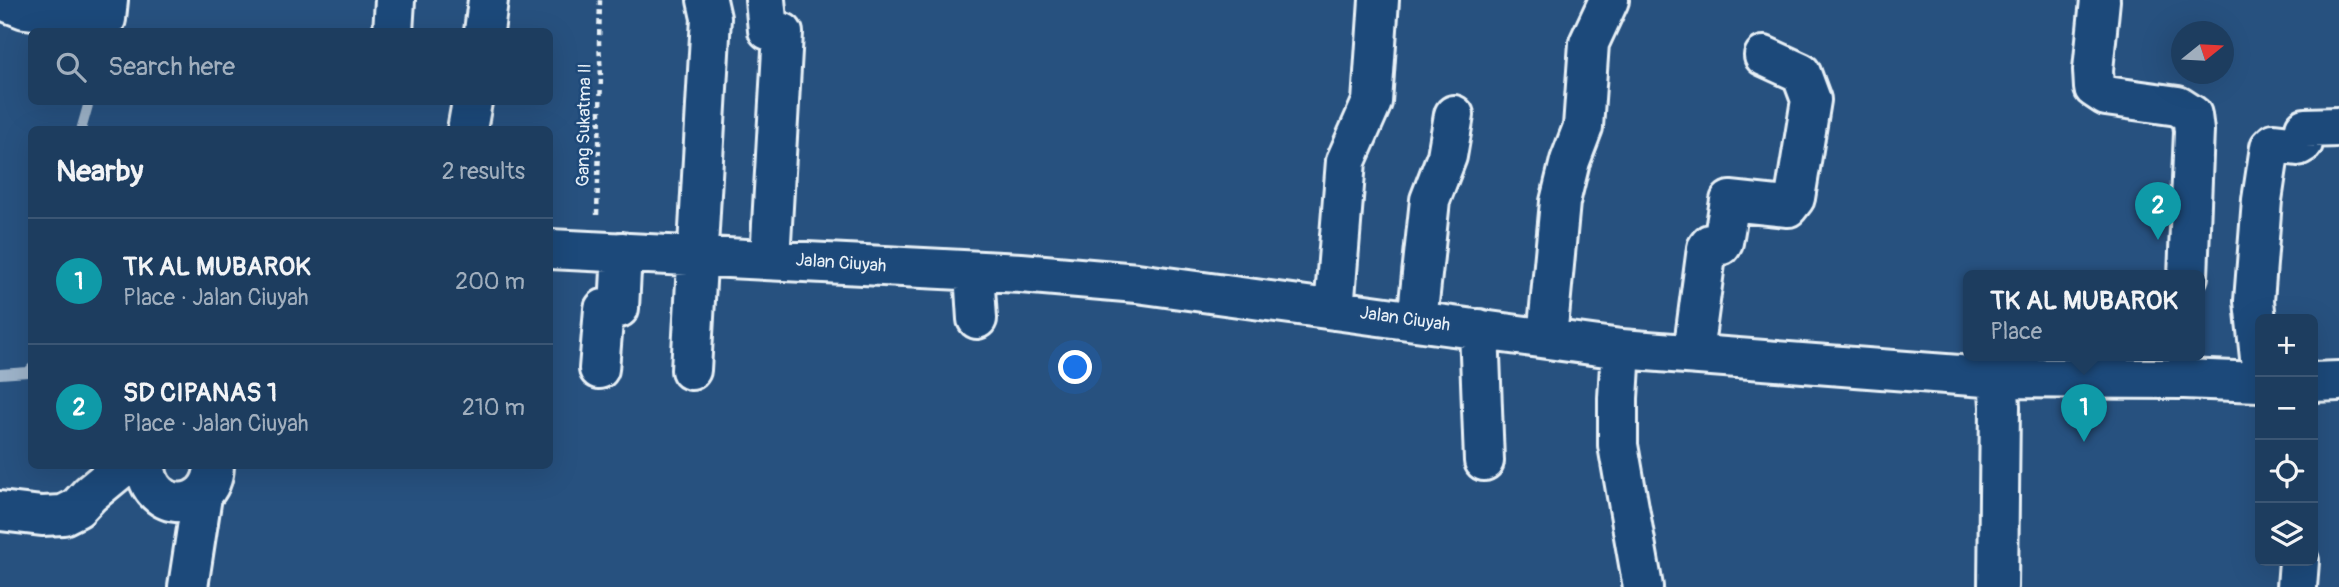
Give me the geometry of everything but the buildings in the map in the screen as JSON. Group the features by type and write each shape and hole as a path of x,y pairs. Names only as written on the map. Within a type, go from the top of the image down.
{"street":[{"path":"2,0 25,9 106,9"},
{"path":"393,28 395,0"},
{"path":"484,28 488,0"},
{"path":"691,370 711,18 707,0"},
{"path":"765,0 768,30 783,33 770,259"},
{"path":"1334,310 1346,161 1372,102 1378,0"},
{"path":"1547,338 1560,202 1570,161 1583,127 1589,43 1609,0"},
{"path":"2100,0 2093,70 2094,88 2106,96 2178,106 2192,115 2194,131 2188,270"},
{"path":"1693,353 1707,248 1710,244 1721,245 1723,242 1730,201 1788,207 1795,198 1811,100 1801,73 1763,56"},
{"path":"468,126 471,105"},
{"path":"1417,321 1430,200 1447,156 1454,115"},
{"path":"2255,314 2254,301 2262,200 2270,147 2274,143 2298,146 2303,143 2305,128 2339,127"},
{"name":"Jalan Ciuyah","path":"553,249 1021,273 1137,283 1621,349 1998,378 2185,368 2255,381"},
{"path":"599,369 604,309 619,308 609,251"},
{"path":"974,272 976,319"},
{"path":"1479,329 1484,461"},
{"path":"1621,349 1618,445 1643,587"},
{"path":"1998,378 1998,587"},
{"path":"2318,382 2339,381"},
{"path":"0,511 42,516 63,515 77,508 120,469"},
{"path":"146,469 151,486 159,495 180,503 191,501 208,480"},
{"path":"188,587 208,480"},
{"path":"2297,587 2299,566"}],"path":[{"name":"Gang Sukatma II","path":"600,0 598,43 609,251"}],"waterway":[{"path":"82,126 88,105"},
{"path":"0,374 28,372"}],"place":[{"name":"SD CIPANAS 1","path":"2158,240"},
{"name":"TK AL MUBAROK","path":"2084,442"}]}
